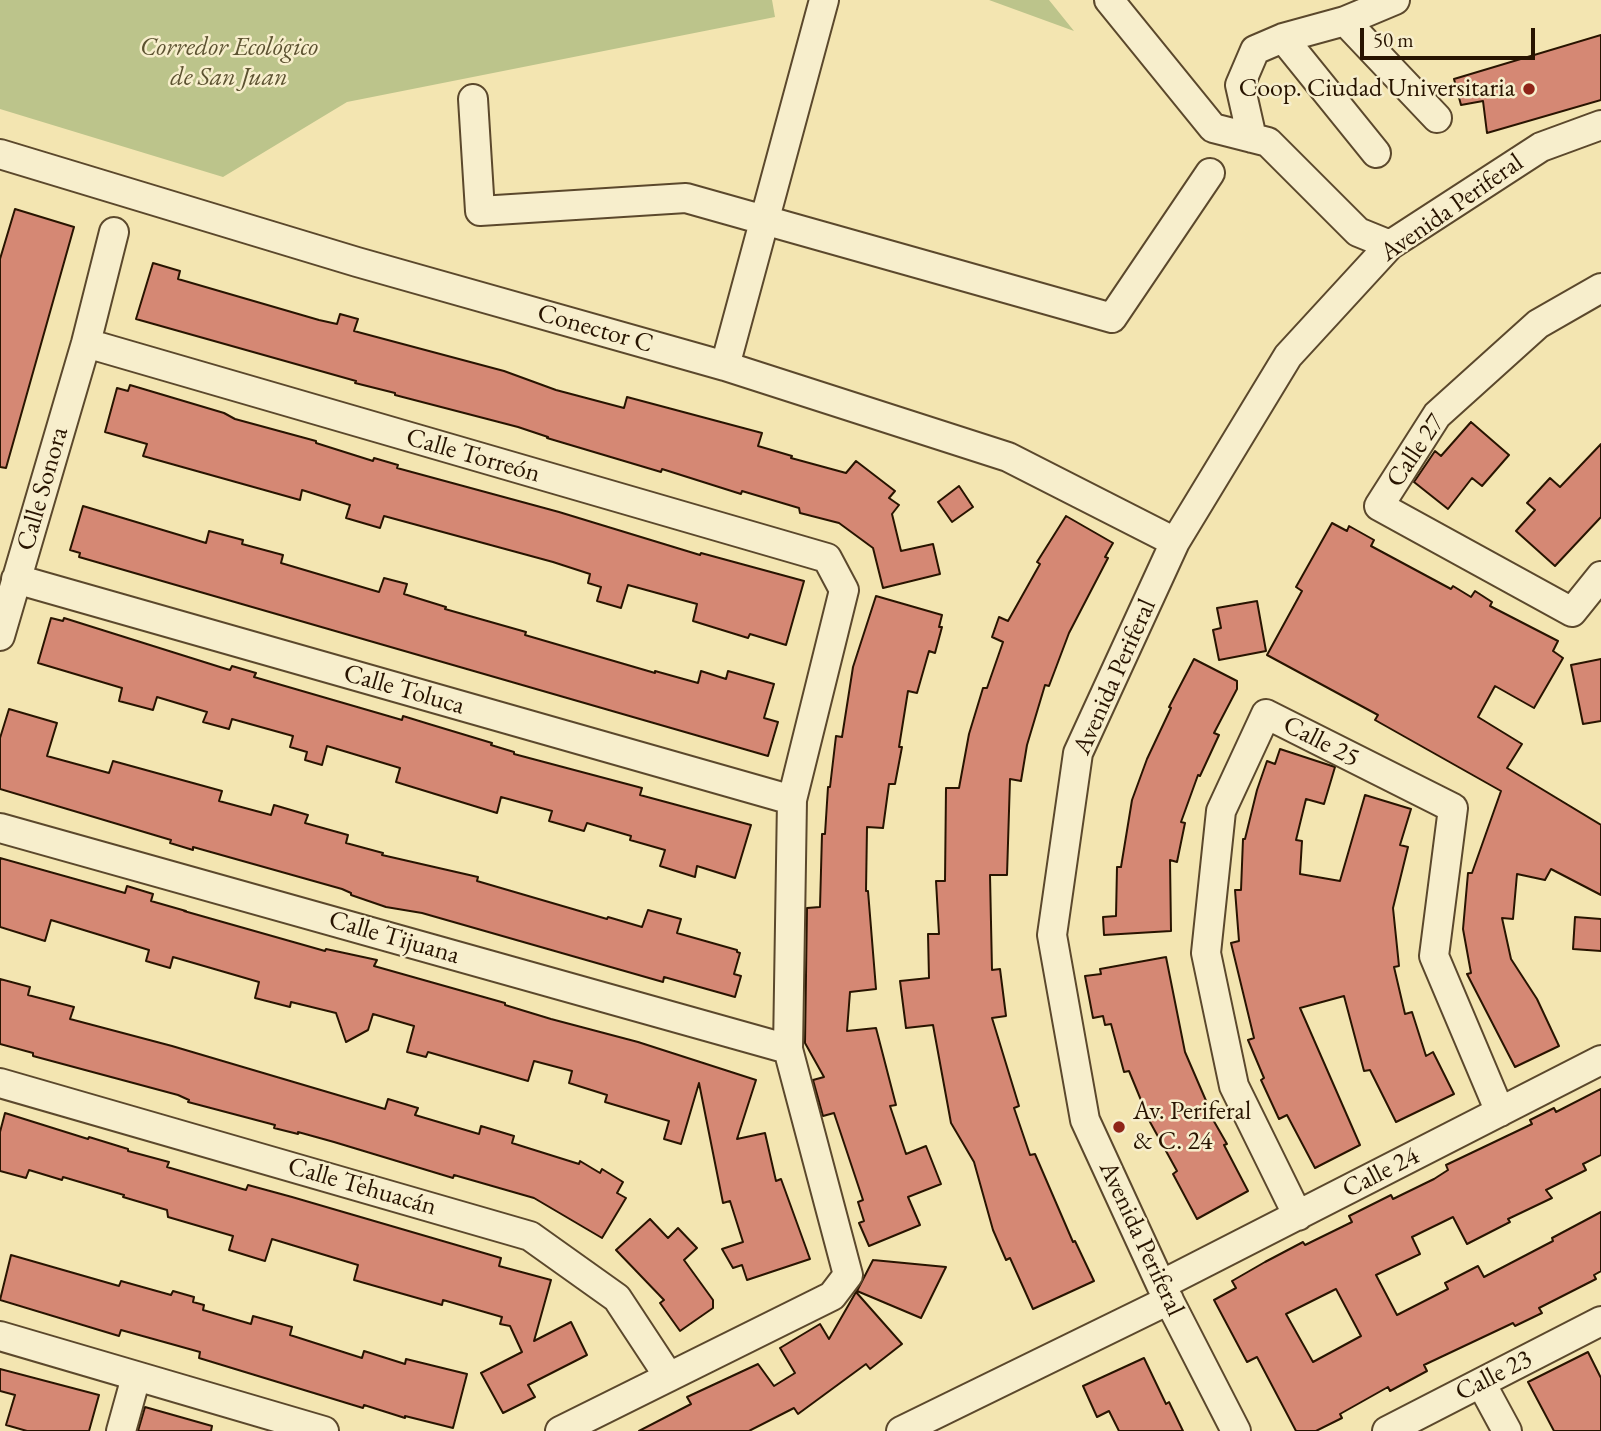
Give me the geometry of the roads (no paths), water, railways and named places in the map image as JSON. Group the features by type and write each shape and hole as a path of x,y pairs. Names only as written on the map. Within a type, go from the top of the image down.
{"street":[{"path":"725,366 824,0"},
{"path":"1109,0 1213,128 1268,142 1358,232 1390,245"},
{"path":"1252,138 1240,85 1255,50 1283,38 1345,21 1395,0"},
{"path":"1345,21 1437,118"},
{"path":"1283,38 1376,153"},
{"path":"473,99 480,211 687,198 1112,318 1210,173"},
{"name":"Avenida Periferal","path":"1236,1431 1165,1293 1085,1121 1052,936 1078,753 1175,542 1288,356 1390,245 1542,146 1601,125"},
{"name":"Conector C","path":"0,153 357,262 725,366 1008,457 1175,542"},
{"name":"Calle Sonora","path":"0,636 86,343 114,232"},
{"name":"Calle 27","path":"1601,288 1538,324 1437,415 1379,506 1572,612 1601,576"},
{"name":"Calle Torreón","path":"86,343 827,558 844,590 792,800"},
{"name":"Calle Toluca","path":"16,579 792,800"},
{"name":"Calle 25","path":"1298,1216 1234,1086 1206,953 1222,811 1266,714 1453,808 1434,956 1500,1112"},
{"path":"560,1431 832,1296 848,1275 788,1049 792,800"},
{"name":"Calle Tijuana","path":"0,828 788,1049"},
{"name":"Calle 24","path":"901,1431 1165,1293 1298,1216 1601,1060"},
{"name":"Calle Tehuacán","path":"0,1083 530,1236 617,1298 669,1377"},
{"name":"Calle 23","path":"1387,1431 1601,1321"},
{"path":"0,1336 324,1431"},
{"path":"121,1431 136,1377"},
{"path":"1481,1383 1507,1431"}],"place":[{"name":"Coop. Ciudad Universitaria","path":"1529,89"},
{"name":"Av. Periferal & C. 24","path":"1119,1127"}],"park label":[{"name":"Corredor Ecológico de San Juan","path":"229,63"}]}
